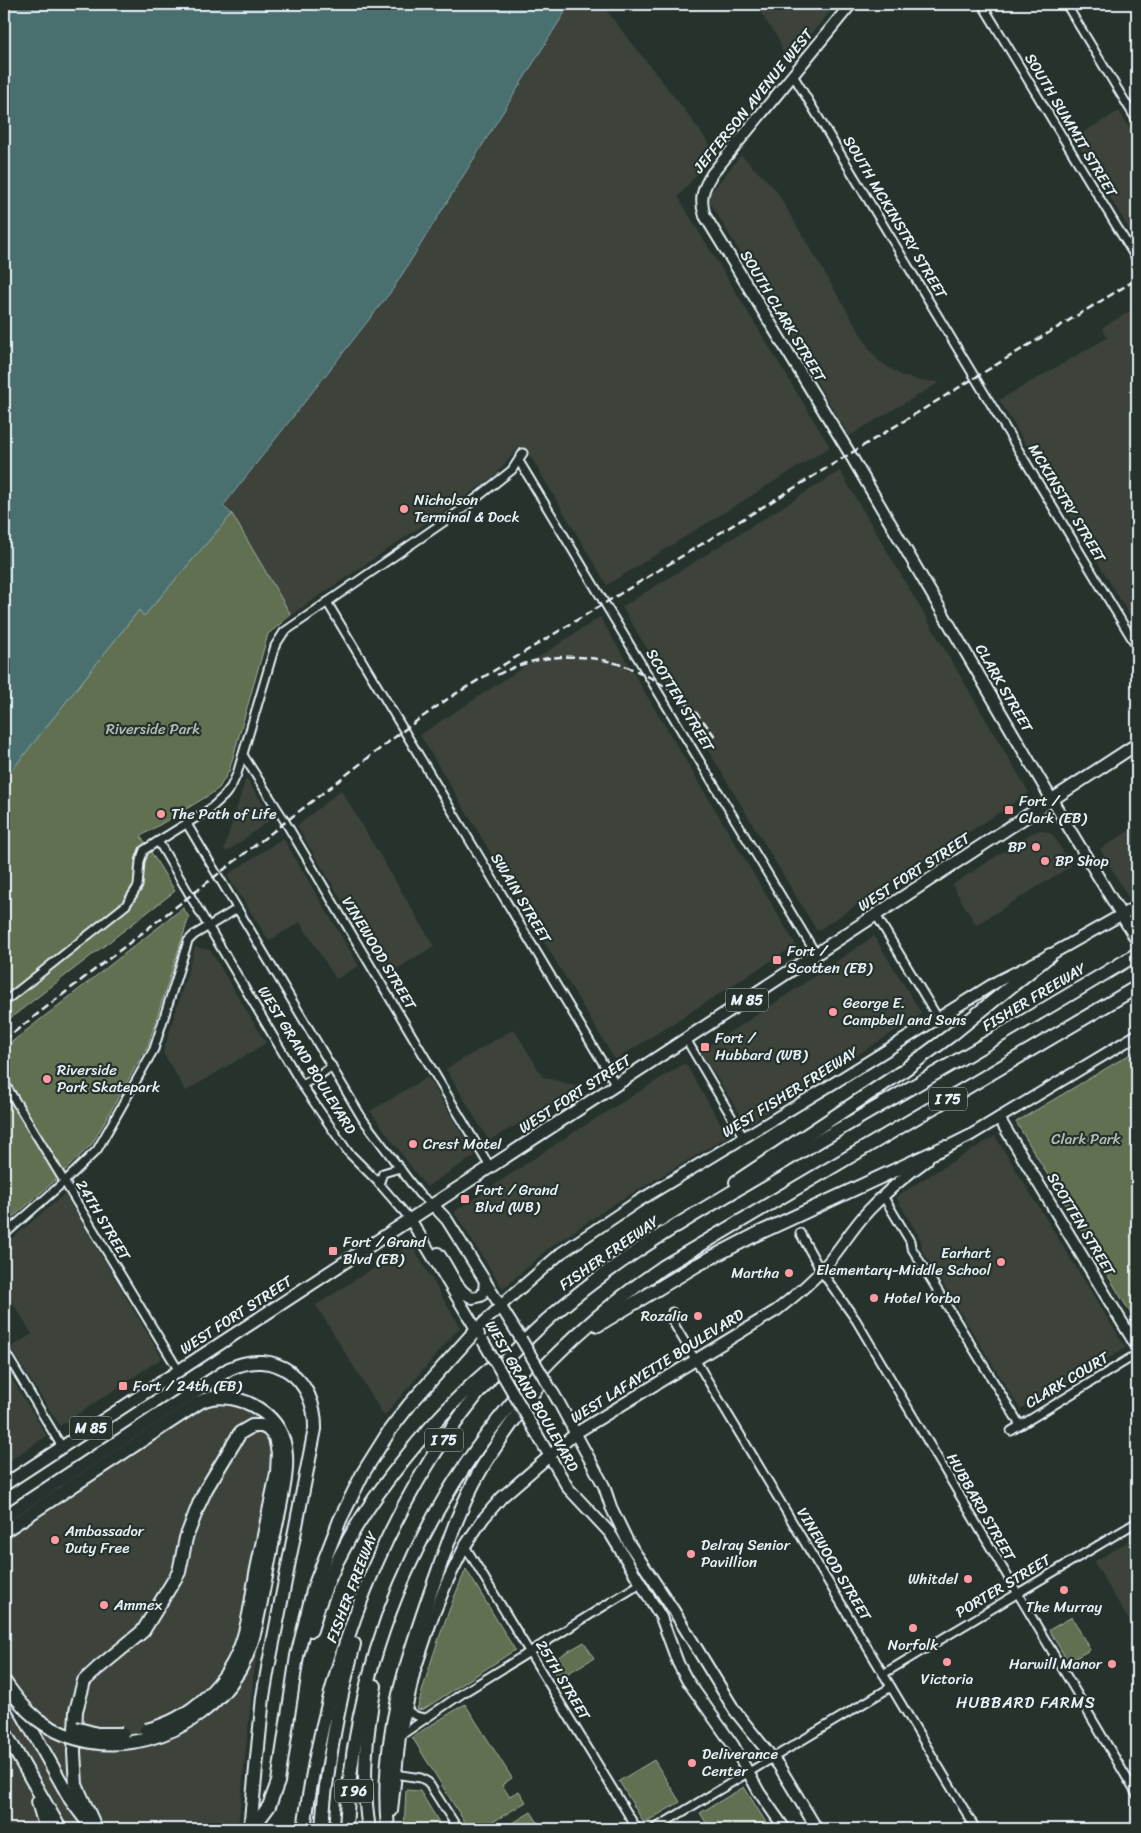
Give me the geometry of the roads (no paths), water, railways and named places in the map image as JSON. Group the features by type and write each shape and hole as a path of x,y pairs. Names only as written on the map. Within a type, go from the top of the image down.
{"highway":[{"name":"FISHER FREEWAY","path":"304,1829 315,1763 327,1710 348,1639 373,1569 405,1503 444,1440 489,1381 539,1328 595,1279 644,1246 984,1047 1137,954"},
{"path":"693,1216 760,1165 900,1074 1050,955"},
{"name":"I 75","path":"346,1829 353,1754 368,1683 385,1627 413,1556 449,1489 504,1412 563,1348 616,1301 663,1267 1137,987"},
{"path":"389,1829 387,1773 394,1710 407,1660 453,1530 480,1472 563,1348 658,1287 697,1265 755,1235 945,1148"},
{"path":"288,1718 303,1658 323,1592 339,1555 361,1516 385,1482 447,1408 474,1381 539,1328"},
{"path":"251,1829 263,1816 274,1795 278,1782 296,1656 321,1565 340,1520 376,1450 390,1430 410,1404 476,1330"},
{"path":"4,1516 240,1364 250,1362 270,1363 289,1372 303,1385 312,1403 315,1429 263,1698 251,1829"},
{"path":"4,1531 200,1402 219,1398 236,1399 255,1407 268,1417 278,1430 286,1449 286,1474 261,1575"},
{"path":"4,1681 21,1704 37,1719 55,1730 79,1738 91,1742 134,1742 183,1726 206,1710 225,1690 239,1670 254,1635 278,1459 273,1434 268,1429 258,1425 248,1427 240,1433 206,1489 186,1538 180,1572 143,1631 84,1681 76,1711 74,1752 76,1785 95,1829"},
{"path":"322,1829 328,1765 338,1712 373,1569"},
{"path":"369,1829 365,1795 366,1752 385,1627"},
{"path":"4,1681 70,1800 95,1829"},
{"path":"4,1731 55,1828"},
{"name":"I 96","path":"353,1754 354,1829"}],"main road":[{"name":"WEST FORT STREET","path":"4,1485 1137,744"}],"street":[{"name":"JEFFERSON AVENUE WEST","path":"701,197 705,185 712,174 851,4"},
{"name":"SOUTH SUMMIT STREET","path":"982,4 1137,260"},
{"path":"1066,4 1137,121"},
{"name":"SOUTH MCKINSTRY STREET","path":"793,74 974,373"},
{"name":"SOUTH CLARK STREET","path":"701,197 705,216 847,449"},
{"name":"MCKINSTRY STREET","path":"974,373 1137,647"},
{"name":"CLARK STREET","path":"847,449 1052,800 1137,941"},
{"path":"4,1002 126,905 138,886 144,850 210,809 224,796 234,780 275,646 284,632 464,508 512,470 524,453"},
{"name":"SCOTTEN STREET","path":"519,461 816,954"},
{"name":"SWAIN STREET","path":"327,602 616,1084"},
{"name":"VINEWOOD STREET","path":"243,754 281,814 490,1167"},
{"name":"WEST GRAND BOULEVARD","path":"187,824 370,1130 419,1194 447,1220 485,1280 576,1433 604,1486 621,1529 735,1711 773,1758 817,1829"},
{"name":"WEST GRAND BOULEVARD","path":"158,841 302,1085 345,1148 410,1219 568,1488 610,1533 661,1617 678,1663 687,1680 729,1739 759,1792 784,1829"},
{"name":"WEST FISHER FREEWAY","path":"476,1330 543,1268 590,1233 998,981 1050,955 1137,906"},
{"path":"4,1235 97,1150 154,1049 185,947 193,936 237,909"},
{"path":"876,915 938,1018"},
{"path":"945,1148 969,1136 1137,1035"},
{"path":"686,1039 744,1138"},
{"path":"302,1085 332,1066"},
{"name":"24TH STREET","path":"4,1082 179,1371"},
{"name":"SCOTTEN STREET","path":"999,1118 1137,1346"},
{"name":"WEST LAFAYETTE BOULEVARD","path":"389,1829 400,1736 406,1707 425,1640 447,1582 465,1546 483,1519 502,1497 576,1433 777,1310 821,1271 852,1229 883,1196 915,1168 945,1148"},
{"path":"379,1184 383,1173 400,1168"},
{"path":"883,1196 910,1241 913,1250 1020,1425"},
{"name":"HUBBARD STREET","path":"800,1233 821,1271 856,1320 1137,1795"},
{"path":"422,1239 441,1256 467,1296 473,1298 481,1296 484,1291 485,1280"},
{"name":"VINEWOOD STREET","path":"672,1312 671,1319 976,1829"},
{"path":"4,1350 62,1446"},
{"name":"CLARK COURT","path":"1011,1431 1137,1354"},
{"name":"PORTER STREET","path":"883,1674 1137,1522"},
{"name":"25TH STREET","path":"465,1546 637,1829"},
{"path":"400,1736 530,1651 640,1584"},
{"path":"653,1604 664,1598"},
{"path":"654,1829 891,1687"},
{"path":"406,1707 414,1716 425,1718"},
{"path":"395,1774 416,1776 428,1782 458,1829"}],"water":[{"path":"4,4 570,4 393,289 223,506 232,514 144,616 139,610 4,780"}],"railway":[{"path":"4,1040 404,730 449,698 1137,279"},
{"path":"497,675 527,663 559,657 589,658 619,664 648,676 674,693 697,715 717,740"}],"place":[{"name":"Nicholson Terminal & Dock","path":"404,509"},
{"name":"Fort / Clark (EB)","path":"1009,810"},
{"name":"The Path of Life","path":"161,814"},
{"name":"BP","path":"1036,847"},
{"name":"BP Shop","path":"1045,861"},
{"name":"Fort / Scotten (EB)","path":"777,960"},
{"name":"George E. Campbell and Sons","path":"833,1012"},
{"name":"Fort / Hubbard (WB)","path":"705,1047"},
{"name":"Riverside Park Skatepark","path":"47,1079"},
{"name":"Crest Motel","path":"413,1144"},
{"name":"Fort / Grand Blvd (WB)","path":"465,1199"},
{"name":"Fort / Grand Blvd (EB)","path":"333,1251"},
{"name":"Earhart Elementary-Middle School","path":"1001,1262"},
{"name":"Martha","path":"789,1273"},
{"name":"Hotel Yorba","path":"874,1298"},
{"name":"Rozalia","path":"698,1316"},
{"name":"Fort / 24th (EB)","path":"123,1386"},
{"name":"Ambassador Duty Free","path":"55,1540"},
{"name":"Delray Senior Pavillion","path":"691,1554"},
{"name":"Whitdel","path":"968,1579"},
{"name":"The Murray","path":"1064,1590"},
{"name":"Ammex","path":"104,1605"},
{"name":"Norfolk","path":"913,1628"},
{"name":"Victoria","path":"947,1662"},
{"name":"Harwill Manor","path":"1112,1664"},
{"name":"Deliverance Center","path":"692,1763"}],"district":[{"name":"HUBBARD FARMS","path":"1026,1702"}],"park label":[{"name":"Riverside Park","path":"153,729"},
{"name":"Clark Park","path":"1086,1139"}]}
